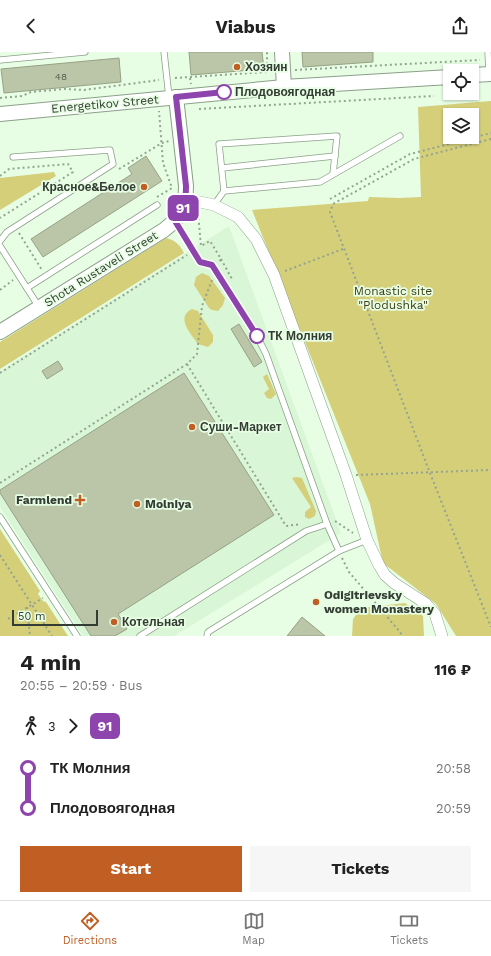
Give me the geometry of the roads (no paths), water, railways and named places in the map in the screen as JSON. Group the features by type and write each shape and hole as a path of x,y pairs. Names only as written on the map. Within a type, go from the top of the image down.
{"street":[{"path":"282,52 284,87"},
{"path":"479,75 490,74"},
{"name":"Energetikov Street","path":"0,114 284,87 443,77"},
{"name":"Shota Rustaveli Street","path":"0,332 164,230 175,221 191,201 172,98"},
{"path":"191,201 214,205 238,217 256,239 274,275 346,475 367,540 385,575 394,583 425,603 435,614 442,636"}],"lane":[{"path":"0,60 85,52"},
{"path":"164,52 167,78 172,98"},
{"path":"488,52 490,74"},
{"path":"214,205 224,191 219,144 337,136 333,174"},
{"path":"224,191 320,182 400,136"},
{"path":"0,240 7,232 113,164 110,150 12,157"},
{"path":"222,168 335,156"},
{"path":"27,288 155,203"},
{"path":"175,221 200,262 212,265 257,336 266,354 327,524 339,550"},
{"path":"0,246 40,308"},
{"path":"0,517 77,636"},
{"path":"140,636 306,531 327,524"},
{"path":"207,636 208,632 339,550 367,540"}],"place":[{"name":"Хозяин","path":"237,67"},
{"name":"Плодовоягодная","path":"224,92"},
{"name":"Красное&Белое","path":"144,187"},
{"name":"ТК Молния","path":"257,336"},
{"name":"Суши-Маркет","path":"192,427"},
{"name":"Farmlend","path":"80,500"},
{"name":"Molniya","path":"137,504"},
{"name":"Odigitrievsky women Monastery","path":"316,602"},
{"name":"Котельная","path":"114,622"}],"park label":[{"name":"Monastic site \"Plodushka\"","path":"393,298"}]}
